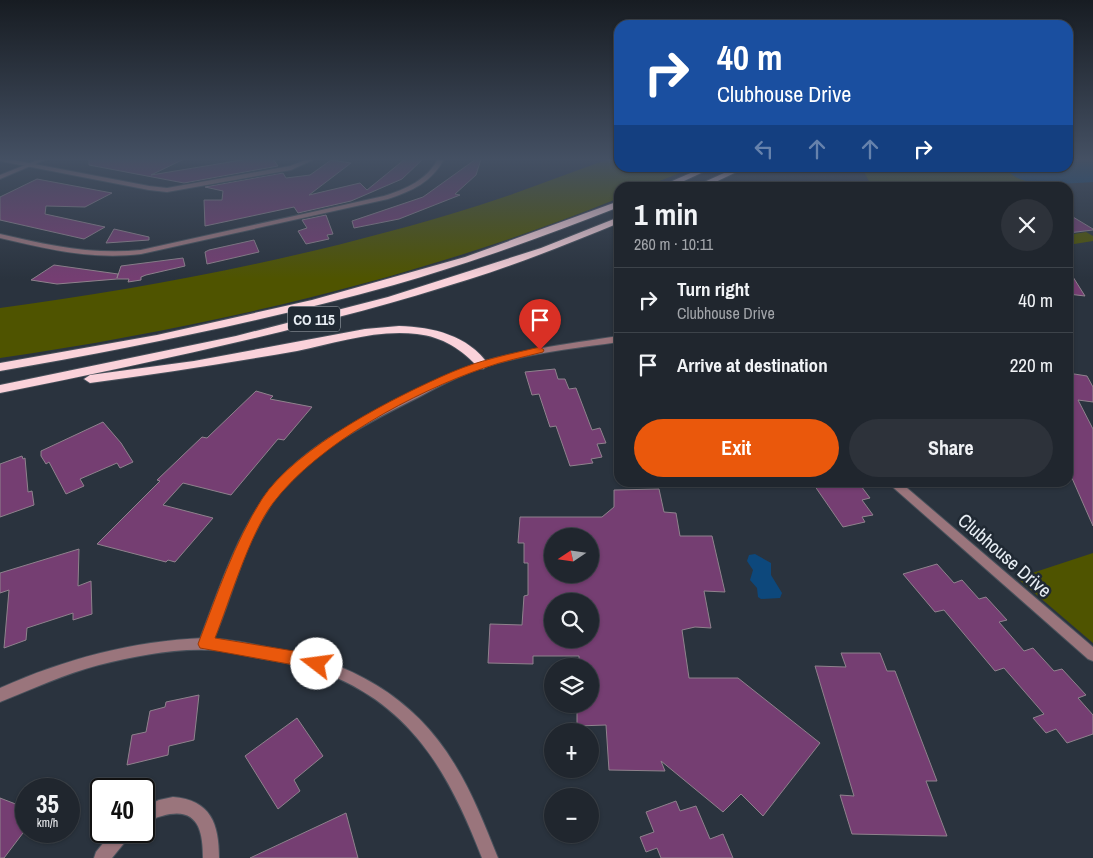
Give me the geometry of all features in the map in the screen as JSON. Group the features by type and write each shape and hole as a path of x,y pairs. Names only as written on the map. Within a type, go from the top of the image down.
{"highway":[{"name":"CO 115","path":"0,367 181,334 353,292 490,252 549,232 614,206"},
{"name":"CO 115","path":"0,389 183,351 353,309 505,263 566,242 614,222"},
{"path":"0,389 164,370 388,330 432,332 450,338 469,348 483,364"}],"street":[{"path":"0,236 84,255 114,255 141,252 381,199"},
{"path":"205,644 249,534 268,500 325,445 389,408 456,374 483,364 540,350 614,340"},
{"name":"Clubhouse Drive","path":"898,487 1093,655"},
{"path":"0,695 75,665 123,653 205,644 308,661 359,680 415,724 442,758 465,795 490,858"},
{"path":"155,810 171,806 189,806 201,813 209,826 212,845 211,858"},
{"path":"102,858 114,843"}],"shaded area":[{"path":"498,199 614,199 544,227 392,276 236,315 79,346 0,358 0,308 121,290 242,267 362,239"},
{"path":"1086,232 1093,236 1093,241 1073,244 1073,234"},
{"path":"1093,553 1093,643 1017,578"}],"water":[{"path":"755,554 771,563 771,575 782,593 780,598 761,599 758,597 757,588 750,580 753,570 747,561 749,555"}],"building":[{"path":"0,199 100,199 85,207 46,206 45,214 105,227 84,239 0,220"},
{"path":"356,199 298,213 294,207 205,226 204,200"},
{"path":"417,199 450,199 399,219 354,228 352,221"},
{"path":"326,215 333,234 327,235 329,239 306,244 298,231 307,228 302,220"},
{"path":"1073,217 1093,229 1073,232"},
{"path":"114,229 149,237 149,240 106,243"},
{"path":"254,240 259,252 207,264 205,252"},
{"path":"183,258 185,266 146,275 141,277 141,280 128,282 129,279 117,279 57,284 31,280 54,265 118,274 117,278 121,266"},
{"path":"1073,277 1085,296 1073,295"},
{"path":"555,369 558,379 565,379 569,389 576,388 592,430 600,428 606,443 597,444 602,457 591,459 593,463 570,466 556,426 550,427 539,394 532,395 525,372"},
{"path":"1073,374 1087,376 1093,387 1093,402 1078,400 1093,429 1093,526 1073,480"},
{"path":"256,391 273,396 270,399 312,407 284,440 278,439 231,495 183,483 163,505 213,518 175,562 168,560 166,562 97,544 160,481 157,480 202,437 207,438"},
{"path":"103,422 121,443 133,462 120,468 117,463 80,479 84,486 66,494 49,462 46,464 41,456 41,451"},
{"path":"22,456 23,459 25,458 28,492 32,491 34,505 0,517 0,464"},
{"path":"815,487 862,487 870,498 862,500 873,515 862,517 865,522 843,527"},
{"path":"659,489 664,512 676,513 680,536 712,536 725,592 704,591 711,628 695,627 682,630 689,678 738,678 820,743 763,816 741,794 723,812 661,761 665,771 609,770 606,725 599,725 599,723 577,723 577,713 599,713 599,658 533,656 533,664 488,663 490,624 522,625 524,596 528,595 528,563 524,563 524,543 518,543 520,517 602,517 614,507 614,490"},
{"path":"79,549 78,586 91,581 92,614 73,620 73,613 27,628 26,640 4,648 9,590 0,593 0,573"},
{"path":"937,564 954,583 962,580 979,599 986,597 1007,620 999,622 1024,651 1033,648 1054,671 1062,669 1086,695 1078,698 1093,715 1093,734 1067,743 1056,729 1046,733 1033,718 1044,714 1004,668 995,671 944,610 935,612 903,574"},
{"path":"841,653 880,653 887,671 895,671 937,781 926,781 947,836 852,834 840,795 854,796 815,666 846,667"},
{"path":"199,695 194,740 169,746 168,755 127,765 132,735 146,732 150,711 165,707 166,702"},
{"path":"297,718 323,756 294,780 300,791 278,809 245,756"},
{"path":"0,798 15,804 15,843 4,858 0,858"},
{"path":"676,801 680,811 696,806 710,839 723,834 733,858 661,858 657,848 646,852 640,837 654,832 646,812"},
{"path":"346,813 358,858 250,858"}],"route":[{"path":"317,664 300,659 205,644 249,534 268,500 325,445 389,408 456,374 483,364 540,350"}]}
